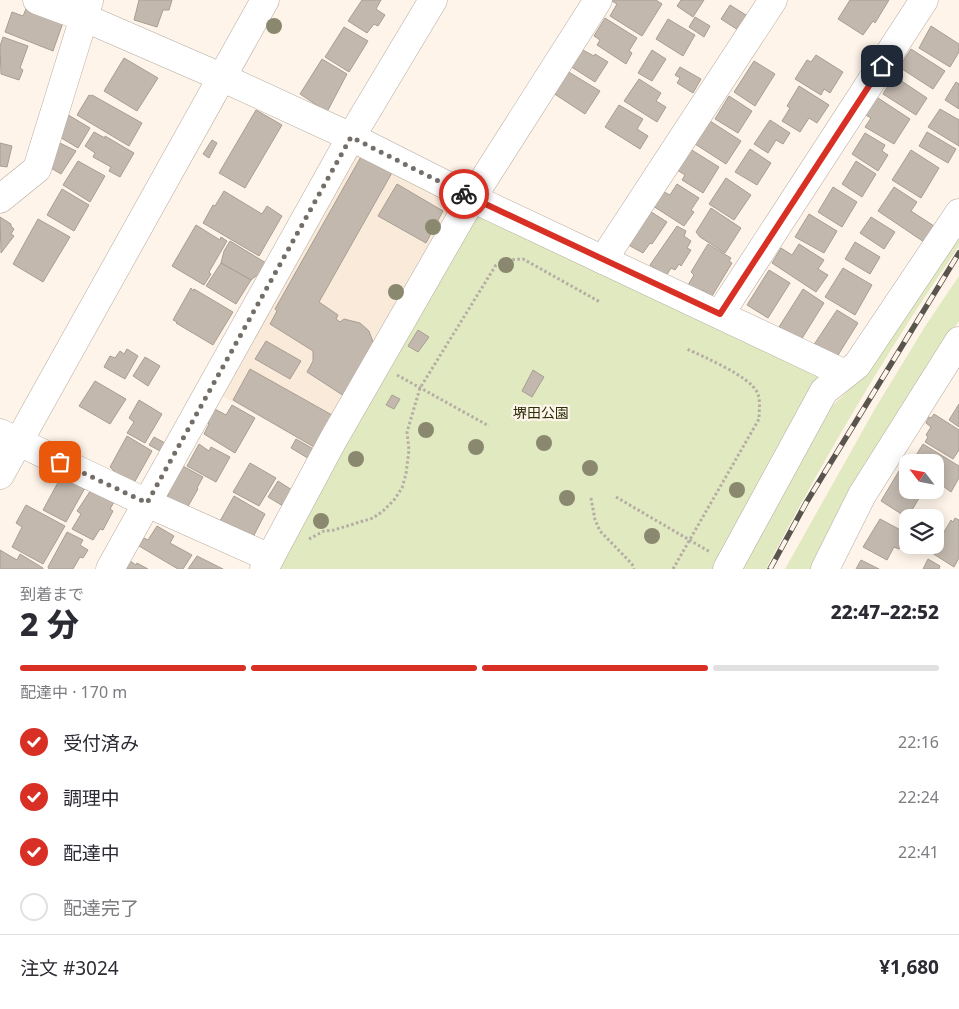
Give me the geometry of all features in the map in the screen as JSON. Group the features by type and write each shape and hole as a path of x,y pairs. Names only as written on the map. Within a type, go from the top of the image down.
{"street":[{"path":"37,0 86,9 221,77 351,137 472,198 845,374"},
{"path":"0,475 9,438 265,0"},
{"path":"110,569 351,137 433,0"},
{"path":"9,438 147,503 267,564 377,364 472,198 598,0"},
{"path":"603,260 773,0"},
{"path":"720,314 924,0"},
{"path":"0,200 38,169 86,9"},
{"path":"729,566 824,391 857,365 959,213"},
{"path":"825,569 862,494 959,341"}],"path":[{"path":"303,544 324,531 334,530 373,518 394,500 402,488 407,468 409,450 407,432 420,388 496,265 506,260 524,259 600,302"},
{"path":"674,569 759,419 760,404 756,391 744,379 687,348"},
{"path":"377,364 489,426"},
{"path":"616,497 690,540 729,566"},
{"path":"591,498 595,520 600,531 632,564 634,569"}],"shaded area":[{"path":"366,153 454,198 453,210 320,451 217,393 351,157"}],"green space":[{"name":"堺田公園","path":"478,212 817,375 818,383 716,569 275,569"},
{"path":"959,225 959,246 907,324 858,404 766,569 741,569 832,406 856,383"},
{"path":"959,276 959,321 902,410 816,569 785,569 876,407 926,325"}],"building":[{"path":"139,0 172,0 169,10 163,10 157,27 134,20"},
{"path":"362,0 381,0 376,9 385,15 378,26 374,24 367,33 348,21"},
{"path":"613,0 656,0 662,4 642,36 610,16 617,4"},
{"path":"681,0 704,0 693,17 677,6"},
{"path":"850,0 889,0 875,23 873,21 863,35 838,19"},
{"path":"730,5 746,15 738,30 721,19"},
{"path":"26,9 33,12 65,17 53,51 5,32 12,12 23,16"},
{"path":"695,17 710,26 704,37 689,27"},
{"path":"605,18 637,38 629,51 632,53 626,64 597,45 600,40 594,36"},
{"path":"668,19 695,35 683,56 656,39"},
{"path":"931,26 959,44 959,52 950,67 919,48"},
{"path":"344,27 368,41 349,72 325,57"},
{"path":"3,37 28,46 20,68 23,70 19,80 1,74 0,46"},
{"path":"581,49 594,56 595,54 608,62 595,82 570,66"},
{"path":"911,49 945,71 933,89 899,67"},
{"path":"652,50 666,59 652,81 638,73"},
{"path":"816,55 843,72 830,93 824,89 821,95 795,79 807,60 811,62"},
{"path":"124,58 158,78 137,111 104,91"},
{"path":"322,59 347,74 327,112 300,94"},
{"path":"754,61 775,74 755,106 734,92"},
{"path":"680,67 701,79 693,93 677,83 680,78 675,75"},
{"path":"567,71 600,91 585,114 553,93"},
{"path":"894,76 927,98 916,115 883,94"},
{"path":"639,79 661,93 656,101 666,107 657,122 624,101"},
{"path":"956,82 959,84 959,109 945,100"},
{"path":"799,86 829,105 817,123 809,118 800,132 782,121 790,108 787,106"},
{"path":"89,95 142,123 129,146 77,115"},
{"path":"729,96 752,111 738,133 715,119"},
{"path":"875,96 910,119 894,144 865,127 871,118 864,114"},
{"path":"619,105 643,119 637,129 648,136 640,149 605,127"},
{"path":"940,109 959,120 959,146 928,127"},
{"path":"256,110 282,125 245,188 219,173"},
{"path":"65,113 90,128 78,148 53,133"},
{"path":"770,120 790,133 783,144 776,140 768,153 754,144"},
{"path":"710,121 741,141 726,164 695,144"},
{"path":"94,132 105,138 105,136 134,153 120,177 109,171 111,167 93,157 95,153 85,146"},
{"path":"927,132 956,149 948,163 919,146"},
{"path":"865,133 885,145 882,151 888,155 878,171 852,154"},
{"path":"212,140 217,143 209,158 203,154"},
{"path":"58,142 76,151 61,174 44,164"},
{"path":"0,143 12,146 7,167 0,166"},
{"path":"687,147 719,167 703,193 682,180 685,175 674,168"},
{"path":"750,149 771,163 757,185 735,172"},
{"path":"911,150 939,168 921,198 892,180"},
{"path":"362,155 393,171 319,302 338,315 336,319 340,322 344,319 360,323 369,331 373,342 371,351 344,396 307,372 313,361 313,351 270,324 277,311 275,309"},
{"path":"78,161 105,176 90,202 63,185"},
{"path":"856,161 876,174 862,197 842,184"},
{"path":"726,178 751,195 734,220 709,204"},
{"path":"397,184 443,211 426,243 378,216"},
{"path":"677,184 699,198 691,210 694,212 684,226 653,206 662,191 670,195"},
{"path":"833,187 857,202 842,227 818,212"},
{"path":"894,187 917,202 911,211 934,226 924,242 878,211"},
{"path":"62,189 89,205 74,231 47,215"},
{"path":"224,191 262,214 267,206 282,216 259,256 203,223 213,205 215,206"},
{"path":"645,208 667,222 652,244 650,243 643,253 623,242"},
{"path":"711,208 741,228 725,253 700,237 696,232"},
{"path":"809,214 837,231 824,253 795,237"},
{"path":"0,217 11,224 14,229 11,234 14,236 1,253"},
{"path":"871,217 895,232 884,249 860,233"},
{"path":"38,219 70,237 43,282 13,264"},
{"path":"196,225 220,240 221,237 227,241 209,272 211,274 204,285 172,266"},
{"path":"677,226 686,231 684,236 691,241 687,248 691,250 681,266 679,264 675,270 671,268 666,276 650,265"},
{"path":"230,241 266,263 261,272 251,280 221,263 224,251"},
{"path":"855,242 880,257 870,274 845,259"},
{"path":"708,244 731,258 729,261 732,263 712,296 703,290 701,293 688,285 694,275 691,272"},
{"path":"799,244 824,260 818,269 828,275 816,292 772,263 781,248 792,255"},
{"path":"221,263 251,280 236,304 206,286"},
{"path":"843,268 872,285 855,315 825,297"},
{"path":"769,270 790,283 768,318 747,305"},
{"path":"191,288 193,291 194,289 233,312 213,345 173,320"},
{"path":"803,289 824,303 801,340 779,327"},
{"path":"837,310 858,323 835,360 813,346"},
{"path":"418,330 429,337 418,352 408,346"},
{"path":"266,341 301,361 290,379 255,359"},
{"path":"127,349 138,356 125,379 104,367 110,356 115,358 120,351 124,354"},
{"path":"145,357 160,366 148,386 133,376"},
{"path":"250,369 332,415 314,447 233,400"},
{"path":"533,370 544,377 532,397 522,391"},
{"path":"95,381 126,399 110,424 79,406"},
{"path":"392,395 400,399 394,409 386,405"},
{"path":"139,400 162,414 145,443 127,433 134,422 129,418"},
{"path":"959,404 959,427 949,420"},
{"path":"232,405 255,418 235,453 204,434 209,424 206,421 213,408 226,415"},
{"path":"934,414 959,430 959,450 953,459 925,442 928,437 926,435 931,427 926,423 929,417 931,418"},
{"path":"127,436 152,451 134,483 116,473 110,467"},
{"path":"154,437 165,443 160,451 149,445"},
{"path":"296,439 317,451 311,460 291,448"},
{"path":"199,444 209,451 211,447 230,457 216,482 187,466"},
{"path":"923,444 939,454 917,454"},
{"path":"944,457 959,466 959,478 951,492 944,487"},
{"path":"250,463 276,478 259,506 233,492"},
{"path":"181,465 203,477 187,508 167,497 169,493 164,490"},
{"path":"899,471 899,499 919,499 913,509 899,509 899,512 881,501"},
{"path":"62,475 85,488 66,522 43,510"},
{"path":"278,481 292,490 283,506 268,497"},
{"path":"91,490 114,502 110,509 113,511 103,530 100,529 93,540 72,529 81,514 77,511"},
{"path":"234,496 265,514 252,539 220,521"},
{"path":"26,505 65,526 43,564 12,547 22,527 16,523"},
{"path":"955,518 959,520 959,558 954,567 934,554 944,554 944,532 951,520 953,522"},
{"path":"880,519 899,529 899,549 894,547 887,560 863,547"},
{"path":"157,526 174,536 170,543 192,555 183,569 178,569 139,546 144,538 148,540"},
{"path":"67,532 83,540 80,545 88,550 83,558 80,557 73,569 49,569 48,567"},
{"path":"0,550 17,560 20,554 43,569 0,569"},
{"path":"197,556 223,569 188,569"},
{"path":"928,559 940,566 939,569 923,569"},
{"path":"861,560 879,569 856,569"},
{"path":"130,561 136,565 137,563 148,569 125,569"}],"railway":[{"path":"770,569 806,503 959,253"}],"way so far":[{"path":"60,462 147,503 351,137 464,194"}],"route":[{"path":"464,194 720,314 882,66"}]}
